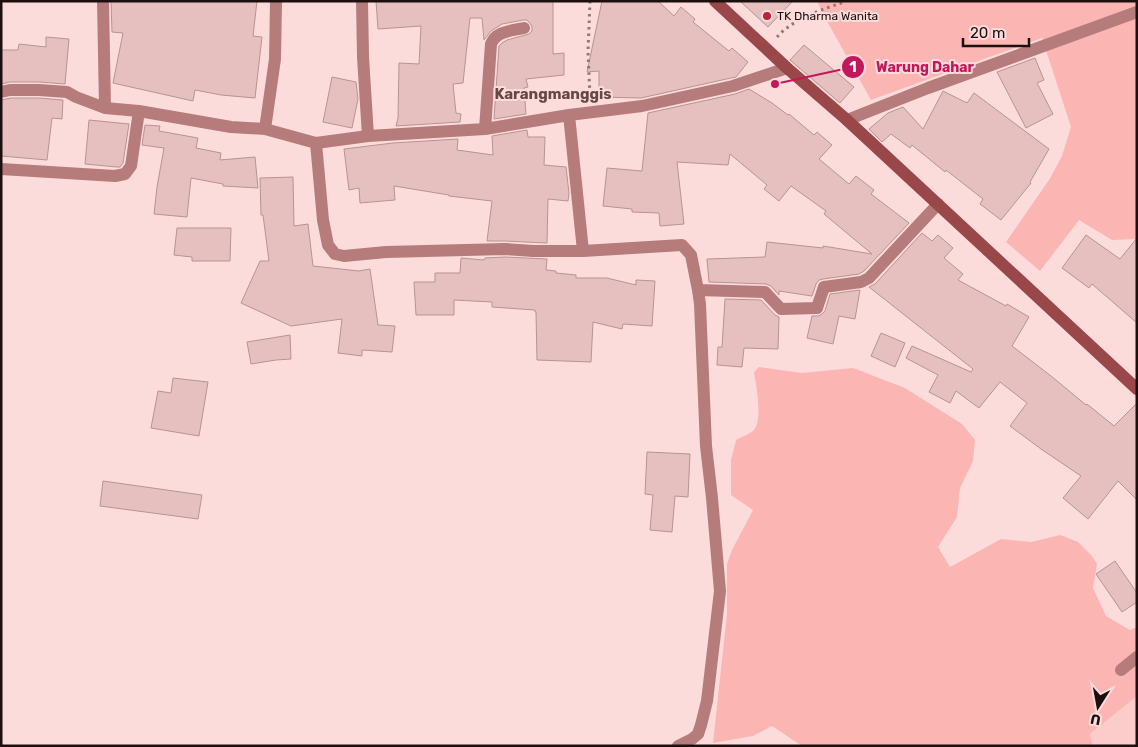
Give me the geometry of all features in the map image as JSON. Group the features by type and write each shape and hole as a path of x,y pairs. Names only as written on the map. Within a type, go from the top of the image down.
{"street":[{"path":"103,1 105,108"},
{"path":"265,129 275,59 276,1"},
{"path":"362,1 368,136"},
{"path":"715,1 787,68 847,120 1137,389"},
{"path":"847,120 928,88 1137,12"},
{"path":"485,129 491,44 497,35 524,28"},
{"path":"1,92 10,90 68,92 105,108 138,111 231,127 265,129 316,143 368,136 485,129 569,115 642,106 733,86 787,68"},
{"path":"1,169 115,176 125,174 132,166 138,111"},
{"path":"569,115 583,251"},
{"path":"316,143 323,220 328,245 335,254 344,256 386,252 505,248 533,251 583,251 682,246 690,255 700,304 706,446 720,591 707,701 701,725 698,734 678,746"},
{"path":"698,290 765,292 781,309 817,308 824,287 861,282 868,278 938,204"},
{"path":"1121,670 1137,657"}],"path":[{"path":"590,1 588,52 590,112"},
{"path":"766,49 782,32 803,19 818,11 845,2"}],"shaded area":[{"path":"817,1 1137,1 1137,239 1112,240 1079,220 1040,271 1006,242 1049,180 1062,156 1071,127 1042,38 871,100"},
{"path":"759,367 802,373 853,368 905,388 962,424 975,440 973,461 960,488 957,517 938,547 950,567 1001,539 1031,542 1060,535 1078,542 1092,556 1097,564 1093,588 1106,616 1130,630 1137,627 1137,696 1090,734 1093,746 802,746 772,726 753,736 713,743 727,614 727,564 732,550 753,510 731,495 731,460 736,440 754,430 757,425 758,402 754,372"},
{"path":"1137,696 1137,746 1093,746 1090,734"}],"building":[{"path":"111,1 257,1 253,36 262,37 255,98 221,95 195,90 193,101 113,83 123,33 112,32"},
{"path":"376,1 553,1 553,54 564,53 564,75 526,79 528,87 524,88 526,114 494,119 499,46 507,40 529,34 532,31 532,26 527,20 502,24 491,31 484,40 482,18 470,18 463,83 453,84 456,113 461,114 460,122 396,126 398,118 399,63 419,64 421,26 378,29"},
{"path":"602,1 658,1 674,16 681,7 695,19 693,22 729,51 732,48 748,62 736,77 641,98 599,97 599,71 587,72"},
{"name":"TK Dharma Wanita","path":"740,1 793,1 768,27"},
{"path":"46,37 69,39 65,84 10,82 1,84 1,50 18,50 19,44 46,47"},
{"path":"804,45 854,87 840,103 790,60"},
{"path":"1035,58 1044,80 1037,83 1053,114 1026,128 997,72"},
{"path":"332,77 356,82 358,99 352,128 323,122"},
{"path":"749,89 789,114 814,135 817,132 832,145 819,159 849,184 856,176 874,190 871,194 909,223 864,271 859,274 819,280 812,296 779,291 779,295 771,286 766,284 709,282 707,259 765,257 767,242 823,248 823,246 872,254 824,214 826,211 791,186 779,201 764,189 767,185 730,154 728,165 677,162 684,224 660,226 659,213 632,212 632,209 603,206 607,168 642,171 648,113 735,94"},
{"path":"943,91 967,103 974,93 1049,149 1031,183 1001,220 980,204 983,199 946,170 945,172 912,145 910,148 891,134 882,142 869,129 888,113 903,107 923,129"},
{"path":"11,98 63,100 62,119 52,118 47,160 1,156 1,100"},
{"path":"89,120 129,124 123,163 120,167 85,164"},
{"path":"145,125 160,126 159,131 198,138 196,148 221,153 220,160 255,157 258,188 223,186 223,184 191,178 187,217 154,214 164,148 142,145"},
{"path":"527,130 528,137 545,137 544,165 566,167 568,201 548,199 547,243 487,241 492,201 449,196 394,186 395,200 360,203 359,188 349,190 344,149 393,143 458,139 457,150 493,155 492,136"},
{"path":"293,177 294,226 308,224 313,266 359,271 370,269 378,325 395,326 392,352 362,350 362,356 338,353 342,319 291,326 241,303 260,261 269,261 263,215 261,215 260,178"},
{"path":"177,228 231,228 230,261 192,261 192,257 174,255"},
{"path":"922,233 932,241 938,235 953,248 944,258 963,274 958,280 1029,317 1012,346 1086,405 1114,426 1137,403 1137,500 1118,481 1088,519 1063,498 1081,476 1010,426 1027,403 1000,382 979,408 956,391 950,403 929,392 938,375 906,358 912,346 971,372 973,369 869,287 875,284"},
{"path":"1086,235 1120,259 1137,238 1137,323 1092,284 1089,288 1062,268"},
{"path":"461,258 484,260 485,258 547,259 546,270 576,275 576,278 607,278 636,285 636,280 655,281 652,326 623,324 622,329 593,322 591,362 537,360 535,310 492,307 492,302 454,300 454,315 416,315 414,282 435,282 435,273 460,273"},
{"path":"860,290 855,319 839,316 833,344 807,338 812,316 818,316 825,311 830,294"},
{"path":"725,299 761,300 779,317 778,349 744,348 742,367 717,365 718,347 722,347"},
{"path":"881,333 905,343 895,367 871,356"},
{"path":"290,335 291,359 251,364 247,342"},
{"path":"173,378 208,382 199,436 151,428 158,391 171,393"},
{"path":"647,452 690,454 688,497 675,496 672,532 650,530 653,495 645,494"},
{"path":"103,481 202,495 198,519 100,506"},
{"path":"1115,561 1137,593 1137,602 1122,612 1096,574"}],"place":[{"name":"TK Dharma Wanita","path":"767,16"},
{"name":"Warung Dahar","path":"775,84"}],"district":[{"name":"Karangmanggis","path":"553,94"}]}
